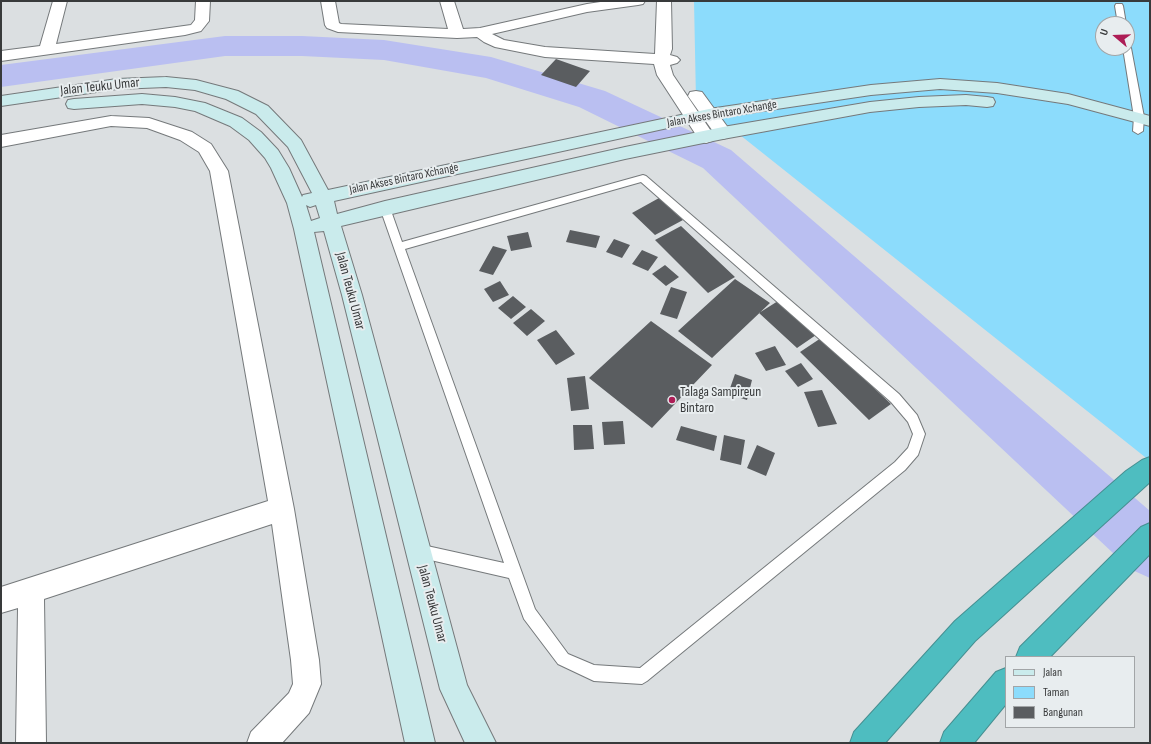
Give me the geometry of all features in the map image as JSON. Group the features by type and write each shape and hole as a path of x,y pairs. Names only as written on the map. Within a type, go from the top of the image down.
{"highway":[{"path":"865,743 965,631 1143,473"},
{"path":"1031,656 1150,536"},
{"path":"954,743 1005,683"}],"main road":[{"name":"Jalan Teuku Umar","path":"1,101 117,84 166,82 196,85 232,95 262,110 295,144 323,197 331,222 354,303 454,689 481,743"},
{"name":"Jalan Akses Bintaro Xchange","path":"296,203 695,118 871,90 940,84 997,88 1068,99 1144,126"},
{"name":"Jalan Teuku Umar","path":"1,116 114,100 142,99 175,102 199,107 236,122 255,136 272,154 296,203 304,229 420,743"},
{"name":"Jalan Akses Bintaro Xchange","path":"304,229 385,208 625,153 870,107 919,102 966,100 1015,104 1144,126"}],"street":[{"path":"47,49 60,1"},
{"path":"1,56 185,31 196,28 202,21 203,1"},
{"path":"328,1 332,25 338,28 458,34 480,32 585,5 638,1"},
{"path":"447,1 458,34"},
{"path":"664,1 666,75 695,118 702,138"},
{"path":"480,32 489,39 515,48 544,52 665,57"},
{"path":"695,118 723,134"},
{"path":"1,141 111,121 149,123 186,136 205,148 219,171 282,509 306,660 307,684 299,703 262,743"},
{"path":"1,600 282,509"},
{"path":"31,591 31,743"}],"lane":[{"path":"1119,6 1121,16"},
{"path":"1129,56 1144,126"},
{"path":"385,208 529,614 563,659 594,673 642,676 900,466 913,451 919,434 913,419 895,398 643,178 399,247"},
{"path":"418,551 514,572"}],"green space":[{"path":"694,1 1150,1 1150,461 696,100"}],"building":[{"path":"556,59 590,71 576,87 541,75"},
{"path":"659,198 683,220 655,235 632,213"},
{"path":"681,226 735,277 708,293 655,240"},
{"path":"570,230 600,236 596,248 566,242"},
{"path":"528,232 532,247 511,251 507,236"},
{"path":"614,239 630,245 622,258 606,252"},
{"path":"493,246 507,250 493,275 479,271"},
{"path":"642,250 658,257 648,271 632,264"},
{"path":"665,265 679,277 666,286 652,274"},
{"path":"735,279 770,303 712,358 678,331"},
{"path":"500,281 509,295 493,302 484,289"},
{"path":"671,287 687,292 677,319 660,314"},
{"path":"513,296 526,307 511,319 498,308"},
{"path":"778,301 816,335 797,348 759,313"},
{"path":"531,309 545,321 527,336 513,323"},
{"path":"651,321 712,365 652,428 589,378"},
{"path":"556,330 575,354 556,365 537,340"},
{"path":"821,338 891,404 869,420 800,352"},
{"path":"775,346 786,365 766,371 755,353"},
{"path":"801,363 813,379 798,387 785,371"},
{"path":"735,374 752,380 747,400 728,394"},
{"path":"585,376 589,409 571,411 567,378"},
{"path":"822,390 837,424 818,427 804,392"},
{"path":"623,421 625,444 604,445 602,422"},
{"path":"573,425 592,425 594,449 574,450"},
{"path":"681,426 717,436 714,451 676,440"},
{"path":"724,435 745,440 741,465 720,460"},
{"path":"757,445 775,453 766,476 747,468"}],"waterway":[{"path":"1,76 225,46 302,46 384,50 491,68 592,99 717,159 1150,549"}],"place":[{"name":"Talaga Sampireun Bintaro","path":"672,400"}]}
